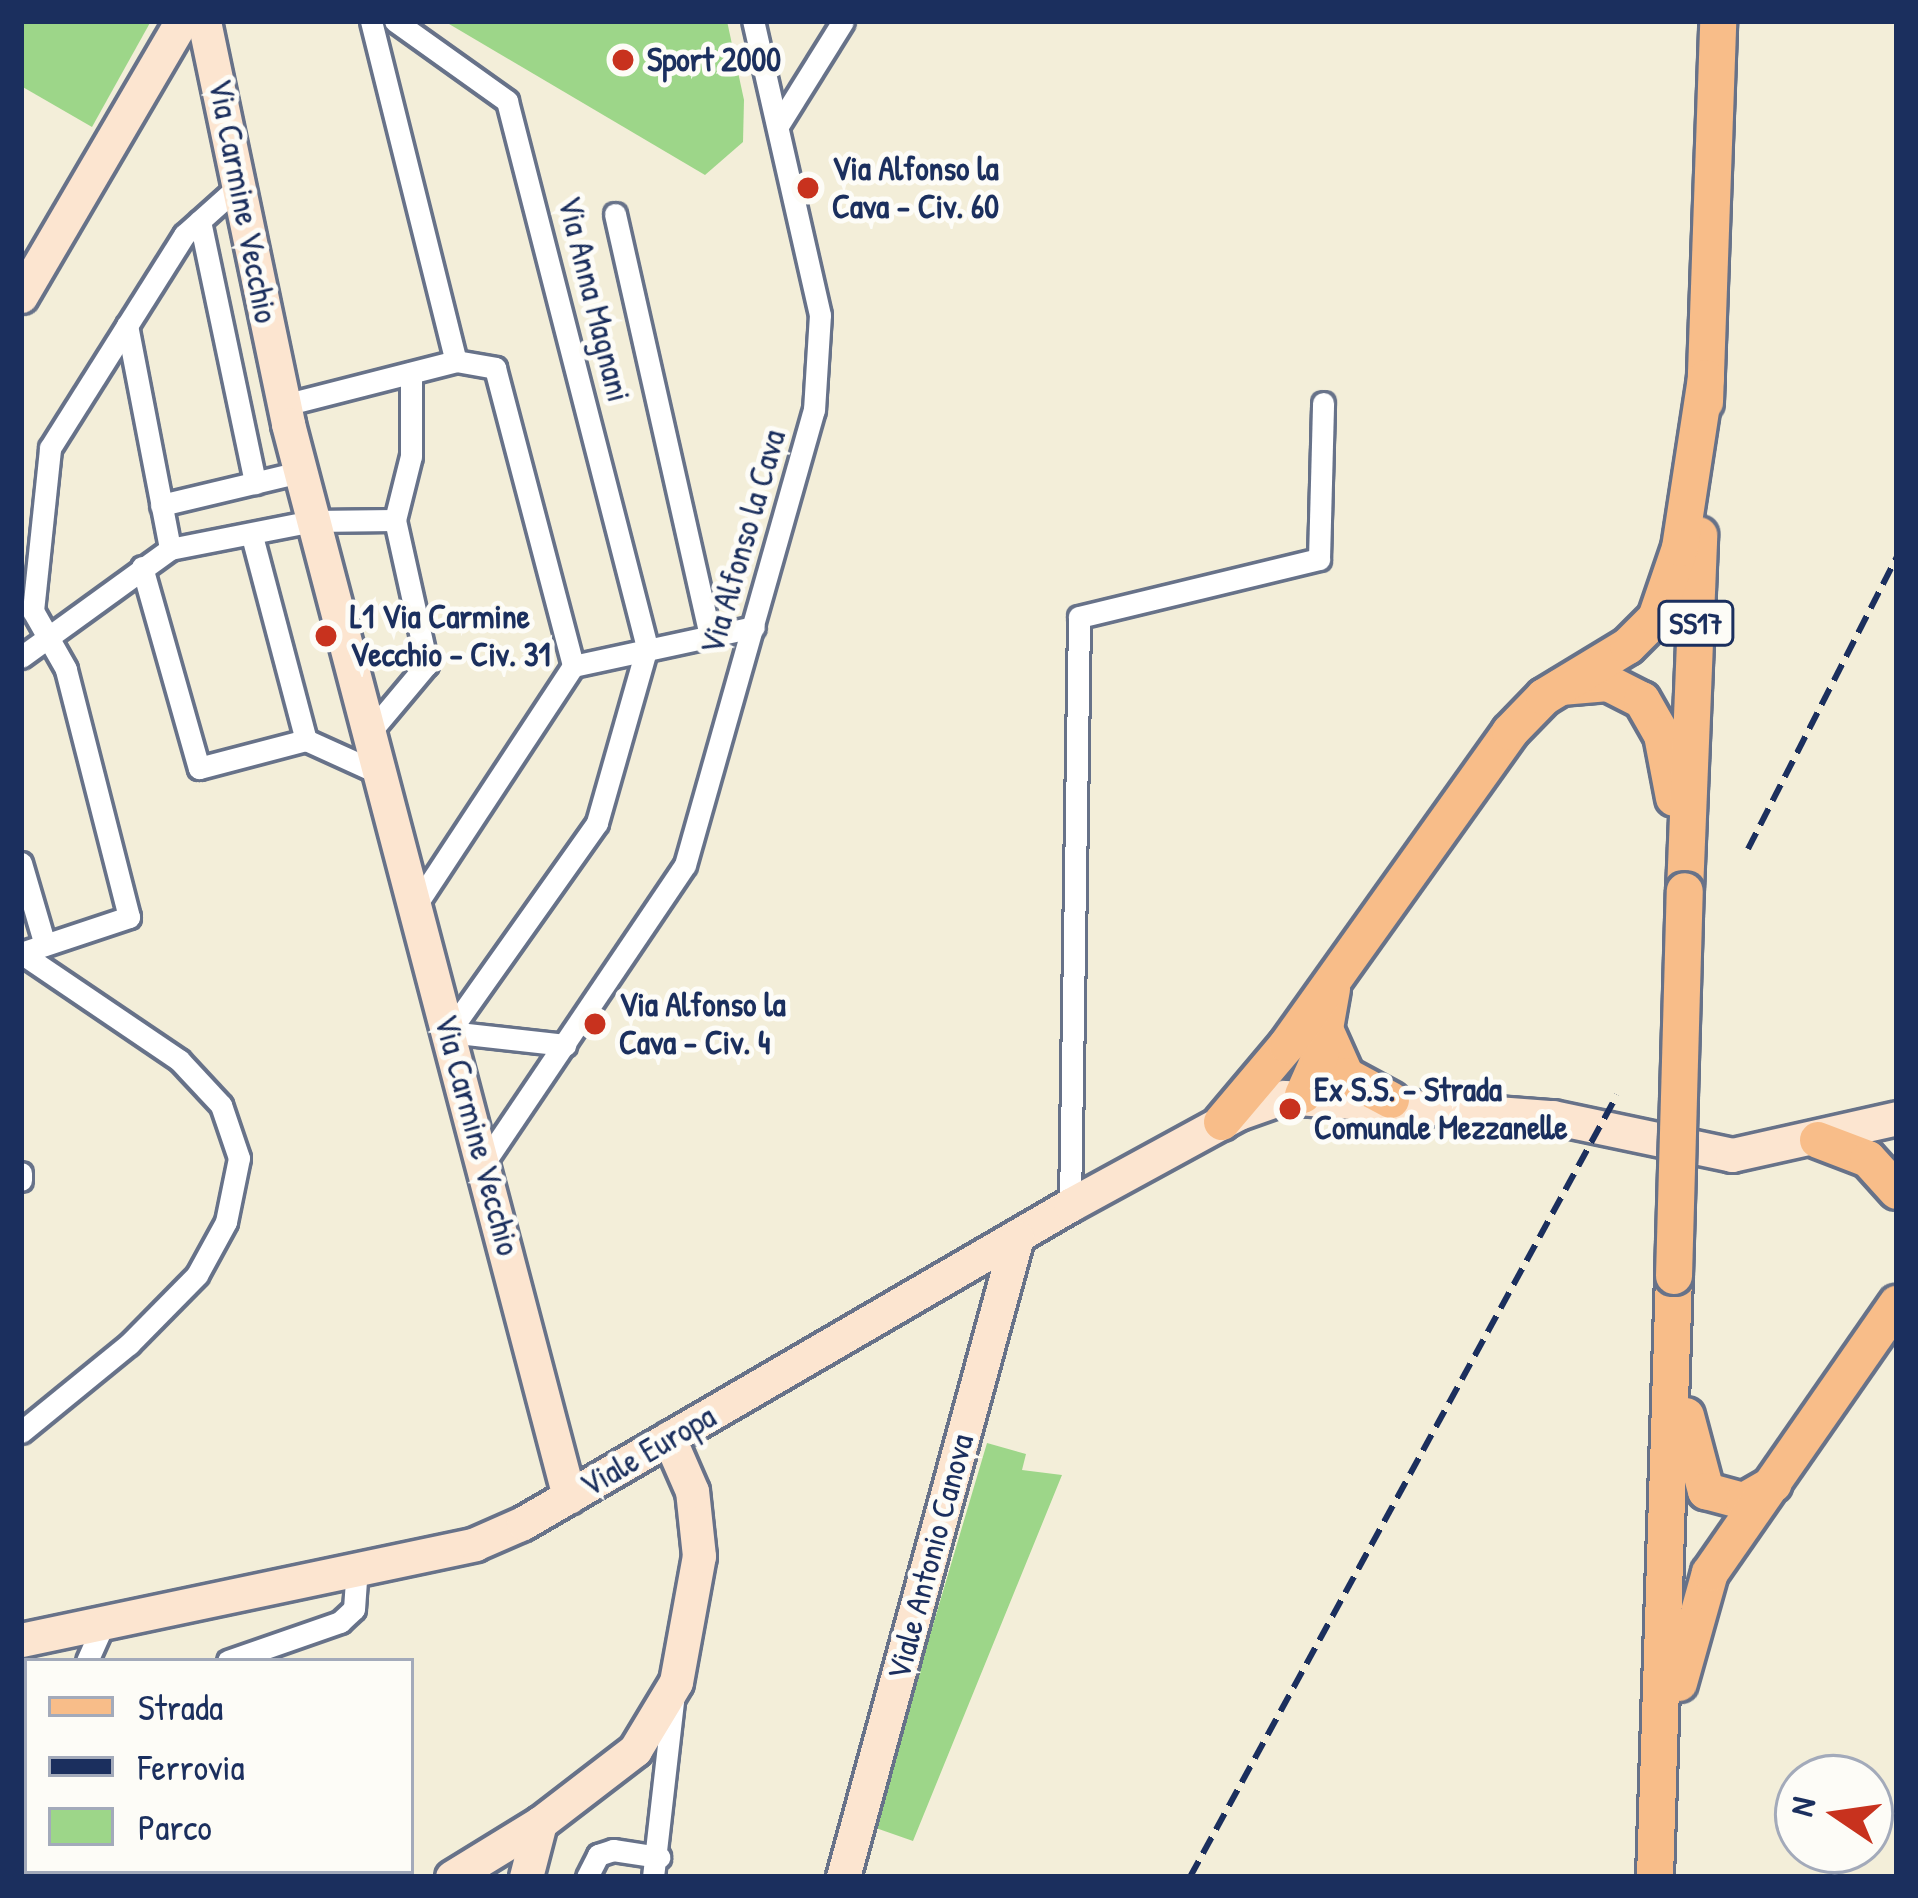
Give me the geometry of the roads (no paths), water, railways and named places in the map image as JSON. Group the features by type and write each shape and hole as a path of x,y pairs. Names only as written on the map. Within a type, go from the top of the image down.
{"main road":[{"name":"SS17","path":"1655,1877 1718,21"},
{"path":"1222,1122 1312,1029 1336,980 1499,746 1558,687 1628,646 1664,602 1706,379"},
{"path":"1558,687 1618,686 1650,710 1686,879"},
{"path":"1304,1095 1312,1029"},
{"path":"1312,1029 1346,1076 1391,1100"},
{"path":"1818,1140 1868,1160 1897,1191"},
{"path":"1658,1799 1698,1598 1897,1304"},
{"path":"1672,1321 1700,1482 1714,1497 1744,1501 1781,1477"}],"street":[{"path":"21,296 182,21"},
{"name":"Via Carmine Vecchio","path":"204,21 300,472 569,1497"},
{"path":"370,21 456,361"},
{"name":"Via Anna Magnani","path":"395,21 507,100 647,647"},
{"name":"Via Alfonso la Cava","path":"484,1163 685,865 814,410 822,346 779,124 753,21"},
{"path":"779,124 843,21"},
{"path":"21,953 130,917 66,669 33,611 50,448 200,220 241,185"},
{"name":"Via Alfonso la Cava","path":"615,214 710,635"},
{"name":"Via Carmine Vecchio","path":"200,220 255,483"},
{"path":"128,325 170,549"},
{"path":"284,405 456,361 495,368 573,666"},
{"path":"370,732 427,664 394,520 411,455 411,373"},
{"path":"1070,1205 1079,617 1319,559 1323,403"},
{"path":"161,505 300,472"},
{"path":"21,657 170,549 313,521 394,520"},
{"path":"252,536 306,740"},
{"path":"142,567 199,768 306,740 381,773"},
{"path":"416,904 573,666 754,627"},
{"path":"565,1045 449,1032 597,823 634,715 647,647"},
{"path":"21,863 45,945"},
{"path":"21,953 179,1060 221,1105 239,1159 226,1222 197,1276 129,1344 21,1432"},
{"path":"1304,1095 1552,1117 1713,1154 1818,1140 1897,1118"},
{"name":"Viale Europa","path":"21,1640 475,1544 569,1497 1070,1205 1222,1122 1304,1095"},
{"name":"Viale Antonio Canova","path":"843,1877 1018,1237"},
{"path":"586,1877 598,1855 613,1850 656,1867 676,1682 699,1556 692,1491 669,1438"},
{"path":"237,1658 340,1622 355,1609 357,1566"},
{"path":"88,1658 104,1623"},
{"path":"452,1877 540,1823 635,1750 676,1682"},
{"path":"526,1877 540,1823"}],"railway":[{"path":"1748,849 1897,556"},
{"path":"1190,1877 1617,1095"}],"place":[{"name":"Sport 2000","path":"623,60"},
{"name":"Via Alfonso la Cava - Civ. 60","path":"808,188"},
{"name":"L1 Via Carmine Vecchio - Civ. 31","path":"326,636"},
{"name":"Via Alfonso la Cava - Civ. 4","path":"595,1024"},
{"name":"Ex S.S. - Strada Comunale Mezzanelle","path":"1290,1109"}]}
